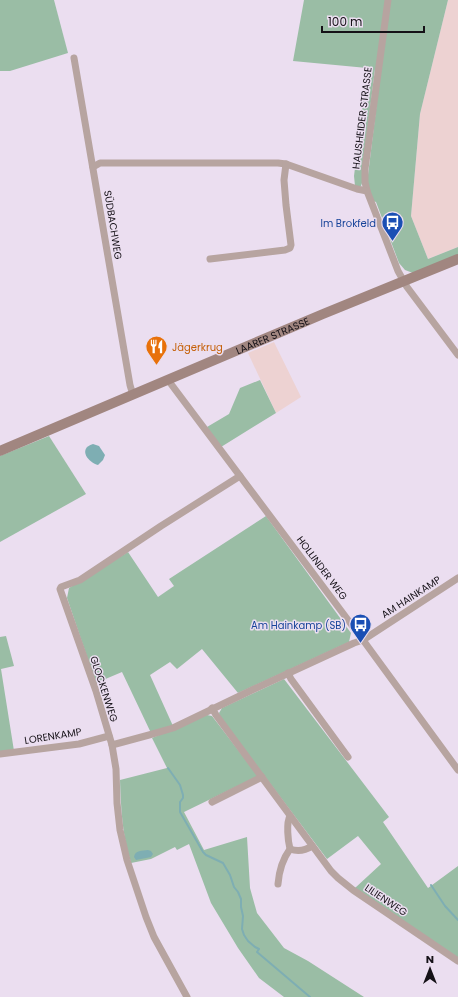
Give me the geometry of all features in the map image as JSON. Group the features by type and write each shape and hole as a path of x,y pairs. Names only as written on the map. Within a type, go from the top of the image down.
{"main road":[{"name":"LAARER STRASSE","path":"0,451 458,259"}],"street":[{"name":"HAUSHEIDER STRASSE","path":"388,0 365,169 365,182 367,191 403,281 458,355"},
{"name":"SÜDBACHWEG","path":"74,58 130,385 133,395"},
{"path":"93,167 100,163 278,163 286,164 367,191"},
{"path":"210,260 285,250 290,248 291,245 284,180 286,164"},
{"name":"HOLLINDER WEG","path":"168,380 363,640 458,770"},
{"name":"GLOCKENWEG","path":"187,997 154,937 127,860 120,830 117,803 116,769 112,745 96,691 60,589 61,587 80,580 240,476"},
{"name":"AM HAINKAMP","path":"112,745 149,736 173,728 212,708 363,640 458,578"},
{"path":"288,673 348,757"},
{"name":"LILIENWEG","path":"212,708 331,871 348,886 458,961"},
{"name":"LORENKAMP","path":"0,754 79,744 109,736"},
{"path":"212,802 262,777"},
{"path":"290,816 288,820 288,845 290,849"},
{"path":"290,849 306,850 312,846"},
{"path":"278,884 280,868 290,849"}],"shaded area":[{"path":"0,0 54,0 68,53 10,71 0,71"},
{"path":"304,0 448,0 420,114 411,216 428,259 458,247 458,255 413,273 405,270 399,263 376,202 373,201 367,183 381,69 375,69 362,183 361,186 355,186 354,176 367,68 293,61"},
{"path":"448,0 458,0 458,247 428,259 411,216 420,114"},
{"path":"274,342 301,397 276,413 248,353"},
{"path":"260,380 276,413 221,447 207,427 229,414 240,388"},
{"path":"49,436 86,494 0,542 0,456"},
{"path":"93,444 99,446 105,455 103,460 98,465 88,459 85,452 88,446"},
{"path":"266,516 351,633 349,642 238,693 202,649 177,669 170,662 150,675 173,726 151,733 122,672 96,683 67,598 69,588 128,552 158,597 174,586 169,579"},
{"path":"6,636 14,666 1,669 14,751 0,753 0,637"},
{"path":"284,679 389,817 383,822 428,888 458,866 458,959 355,888 381,864 358,836 327,859 220,717 219,713 222,708"},
{"path":"207,715 212,716 258,776 184,812 204,850 247,837 250,888 257,913 284,948 308,961 364,997 284,997 259,978 238,948 211,903 189,844 177,850 175,847 151,859 131,863 124,832 120,780 167,768 152,738"},
{"path":"148,850 153,854 151,857 136,860 134,857 137,852"}],"waterway":[{"path":"168,768 180,785 183,795 180,802 180,812 203,852 223,863 230,875 234,887 238,892 241,899 243,916 242,929 244,935 248,941 259,949 257,952 310,997"},
{"path":"431,885 445,906 458,920"}],"place":[{"name":"Im Brokfeld","path":"392,242"},
{"name":"Jägerkrug","path":"157,366"},
{"name":"Am Hainkamp (SB)","path":"361,644"}]}
